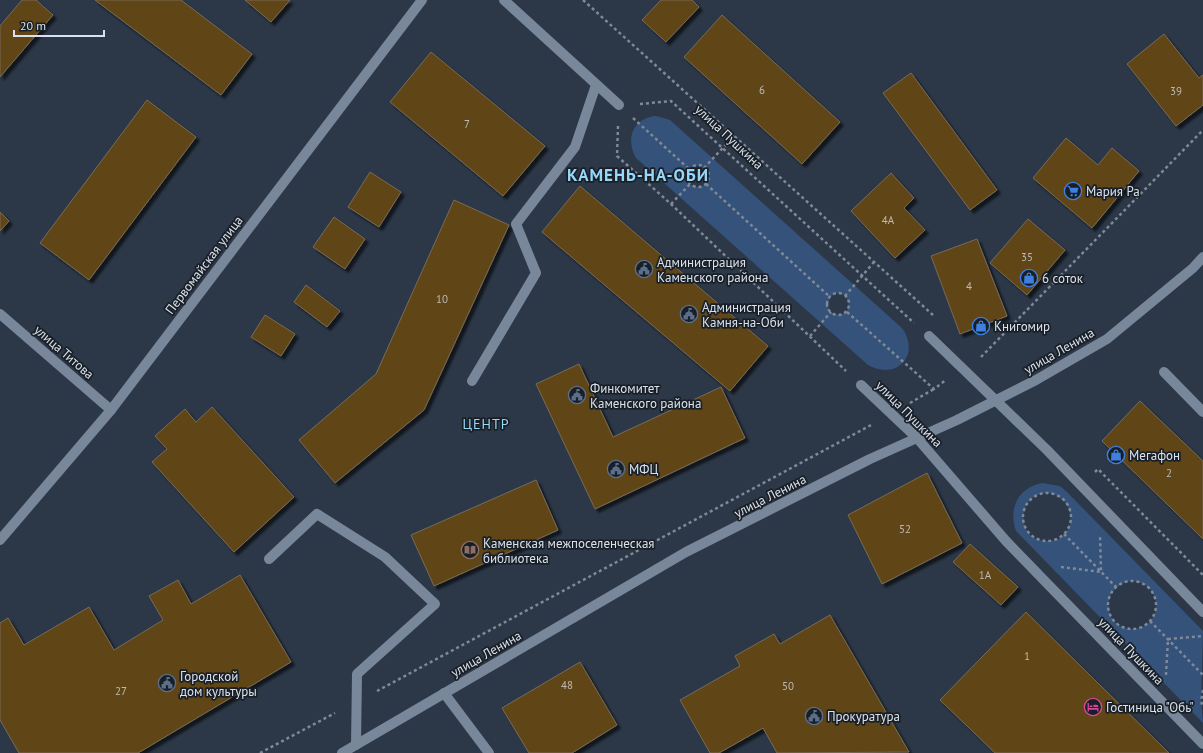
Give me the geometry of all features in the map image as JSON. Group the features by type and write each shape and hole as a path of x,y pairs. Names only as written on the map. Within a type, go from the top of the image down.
{"street":[{"name":"Первомайская улица","path":"0,540 111,410 422,0"},
{"path":"504,0 619,105"},
{"path":"472,381 536,273 516,224 576,147 596,85"},
{"name":"улица Ленина","path":"342,753 686,552 1036,380 1107,339 1193,268 1203,257"},
{"name":"улица Титова","path":"0,314 111,410"},
{"path":"928,336 996,400 1203,612"},
{"path":"1164,372 1203,412"},
{"name":"улица Пушкина","path":"862,385 917,438 1006,541 1203,744"},
{"path":"269,559 317,514 385,557 435,604 357,674 356,745"},
{"path":"444,693 489,753"}],"path":[{"path":"583,0 939,320"},
{"name":"улица Пушкина","path":"862,385 672,204 617,156 619,105 671,101 928,336"},
{"path":"619,105 690,169"},
{"path":"260,753 892,414 934,389 980,358 1203,130"},
{"path":"704,168 734,136"},
{"path":"695,165 704,168 708,176 706,184 698,187 690,184 686,176 690,169 695,165"},
{"path":"672,204 690,184"},
{"path":"706,184 830,297"},
{"path":"845,296 874,262"},
{"path":"836,293 845,296 849,302 847,312 839,316 831,312 827,304 830,297 836,293"},
{"path":"810,336 831,312"},
{"path":"847,312 934,389"},
{"path":"1048,493 1056,495 1065,501 1070,511 1071,519 1064,534 1049,541 1041,541 1031,535 1024,526 1022,515 1024,508 1031,499 1038,495 1048,493"},
{"path":"1064,534 1116,587"},
{"path":"1134,581 1145,584 1151,589 1156,599 1156,607 1150,622 1141,627 1130,629 1120,626 1114,621 1110,614 1108,603 1110,596 1116,587 1123,583 1134,581"},
{"path":"1150,622 1203,675"},
{"path":"1168,639 1203,636"},
{"path":"1164,704 1168,639"},
{"path":"1203,690 1201,701 1203,707"}],"shaded area":[{"path":"656,116 670,120 902,328 907,338 909,347 907,356 903,363 888,370 879,369 868,365 636,158 631,144 631,137 637,125 648,118","holes":["699,165 707,170 709,178 703,186 696,187 689,184 687,176 690,168","836,293 844,295 849,302 847,312 839,315 831,313 828,306 830,297"]},
{"path":"1042,483 1060,486 1067,492 1203,631 1201,701 1203,723 1016,531 1013,514 1014,507 1021,494","holes":["1048,493 1058,497 1065,503 1069,511 1070,519 1069,528 1064,535 1057,539 1047,541 1037,539 1029,534 1025,526 1024,517 1025,508 1030,500 1037,495","1134,581 1141,583 1151,590 1156,601 1156,608 1151,620 1144,626 1135,629 1124,628 1116,623 1111,616 1109,607 1110,598 1114,590 1122,584"]}],"building":[{"path":"22,0 36,0 53,15 0,77 0,26"},
{"path":"95,0 181,0 252,54 221,95"},
{"path":"245,0 290,0 271,22"},
{"path":"661,0 692,0 699,7 666,42 642,20"},
{"path":"722,15 840,122 802,164 684,57"},
{"path":"1164,34 1199,78 1203,75 1203,105 1176,126 1127,64"},
{"path":"431,52 545,146 503,196 390,102"},
{"path":"911,73 997,190 970,210 883,93"},
{"path":"147,100 196,137 89,280 40,243"},
{"path":"1066,138 1098,165 1112,148 1139,171 1092,228 1033,178"},
{"path":"370,172 401,192 379,227 348,207"},
{"path":"891,173 914,198 904,208 925,230 895,258 851,211"},
{"path":"580,186 768,346 730,391 542,232"},
{"path":"454,200 509,225 424,410 335,483 299,440 376,374"},
{"path":"0,212 9,221 0,231"},
{"path":"334,217 365,239 345,269 313,247"},
{"path":"1028,219 1065,250 1027,295 990,263"},
{"path":"977,239 1007,316 960,334 931,256"},
{"path":"306,285 340,311 327,327 294,302"},
{"path":"265,315 295,334 281,356 251,337"},
{"path":"579,364 613,437 721,387 745,438 595,509 536,384"},
{"path":"1140,401 1203,461 1203,539 1102,441"},
{"path":"212,407 294,497 234,552 152,462 167,449 155,436 185,409 196,422"},
{"path":"927,473 962,543 882,584 848,515"},
{"path":"536,480 558,530 434,586 411,535"},
{"path":"970,544 1018,587 1001,605 953,562"},
{"path":"240,575 291,662 138,753 19,753 0,720 0,623 8,618 24,645 89,607 114,650 163,620 149,596 178,580 191,604"},
{"path":"1026,612 1169,753 995,753 940,700"},
{"path":"830,615 909,752 777,753 763,728 719,753 710,753 680,700 740,666 735,656 774,634 780,644"},
{"path":"580,662 617,725 572,753 529,753 502,708"}],"place":[{"name":"Мария Ра","path":"1073,191"},
{"name":"Администрация Каменского района","path":"644,269"},
{"name":"6 соток","path":"1029,278"},
{"name":"Администрация Камня-на-Оби","path":"689,314"},
{"name":"Книгомир","path":"981,326"},
{"name":"Финкомитет Каменского района","path":"577,395"},
{"name":"Мегафон","path":"1116,455"},
{"name":"МФЦ","path":"616,469"},
{"name":"Каменская межпоселенческая библиотека","path":"470,550"},
{"name":"Городской дом культуры","path":"167,683"},
{"name":"Гостиница \"Обь\"","path":"1093,707"},
{"name":"Прокуратура","path":"814,716"}],"district":[{"name":"КАМЕНЬ-НА-ОБИ","path":"638,175"},
{"name":"ЦЕНТР","path":"486,424"}]}
